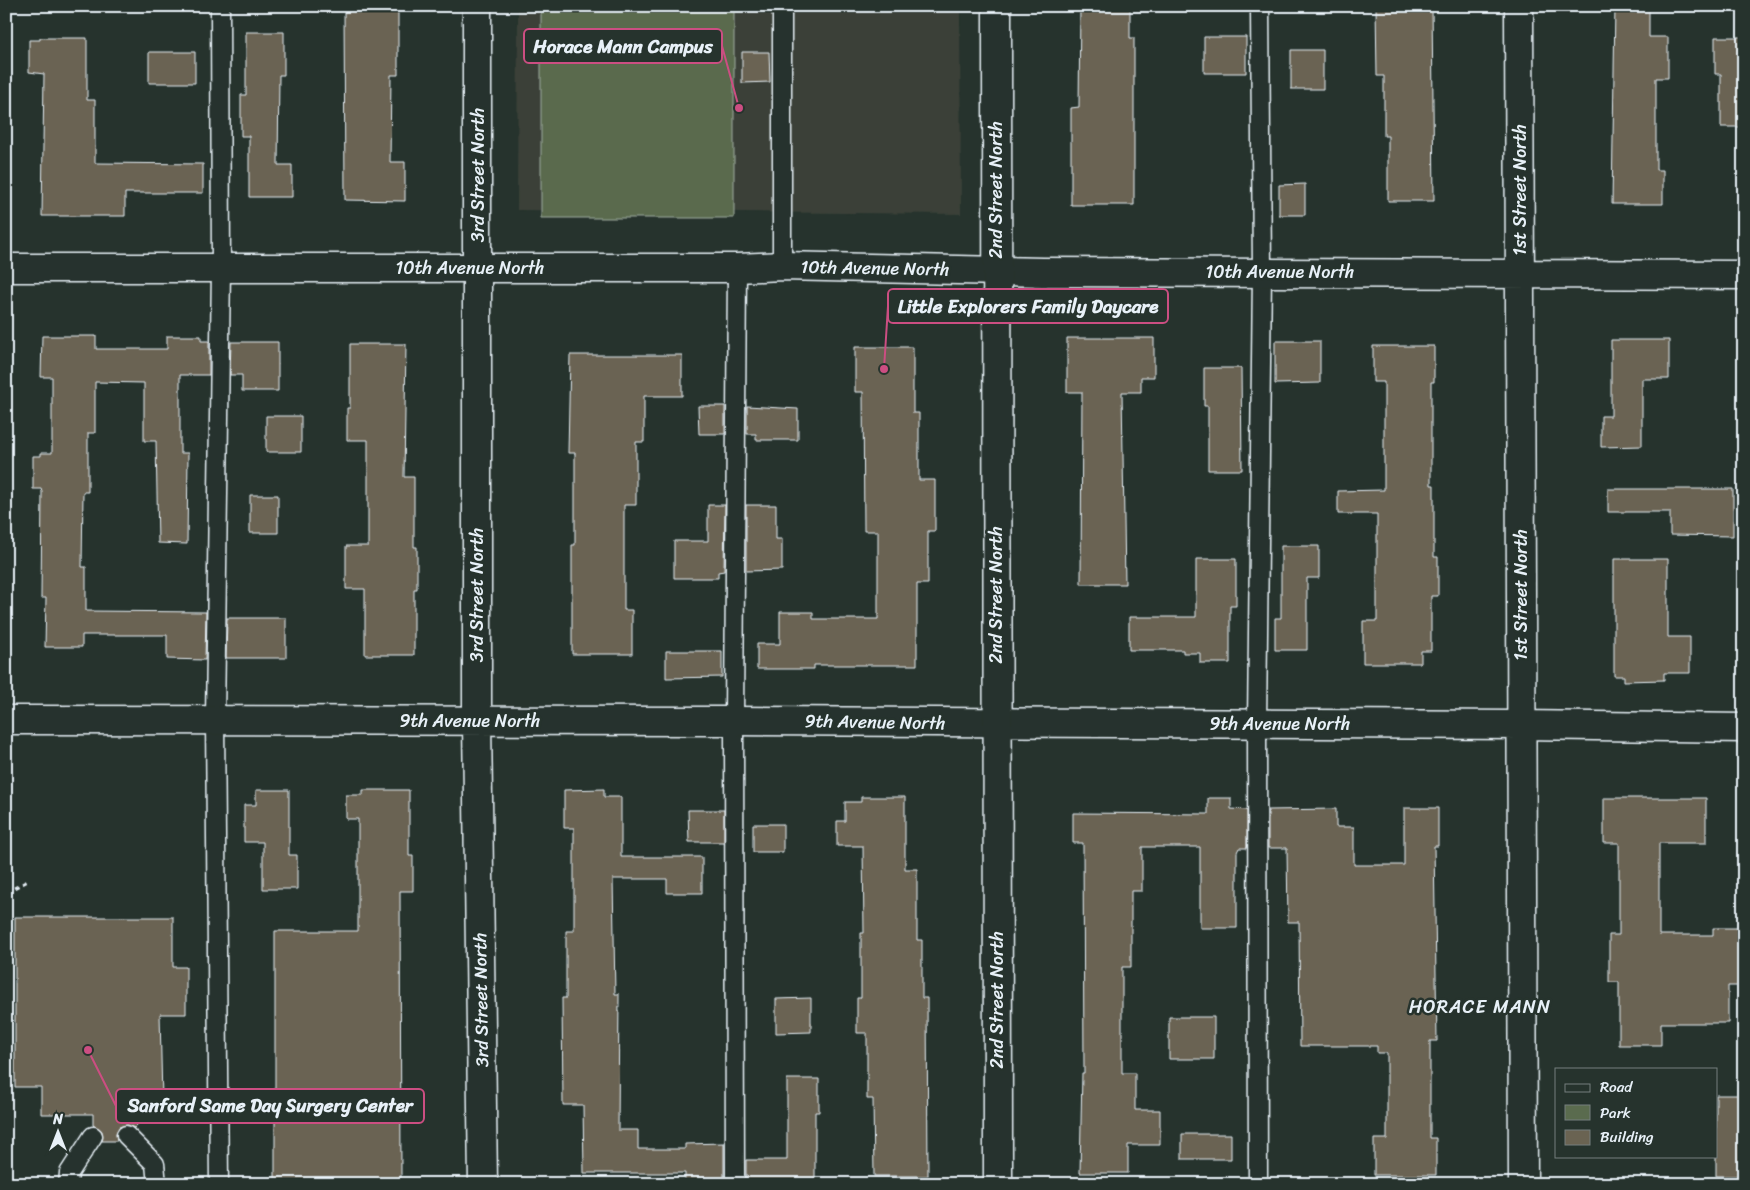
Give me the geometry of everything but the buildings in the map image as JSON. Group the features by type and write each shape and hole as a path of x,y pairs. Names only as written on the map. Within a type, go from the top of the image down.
{"street":[{"name":"3rd Street North","path":"478,6 477,721 483,1184"},
{"name":"2nd Street North","path":"997,6 996,723 998,1184"},
{"name":"1st Street North","path":"1519,6 1523,1184"},
{"name":"10th Avenue North","path":"6,268 737,268 782,266 996,271 1744,275"},
{"name":"9th Avenue North","path":"6,720 734,720 996,723 1522,724 1744,728"}],"lane":[{"path":"219,1184 215,720 221,267 220,6"},
{"path":"782,6 782,266"},
{"path":"1258,1184 1257,724 1262,272 1260,6"},
{"path":"735,1184 734,720 737,268"},
{"path":"126,1135 155,1164 157,1184"},
{"path":"68,1184 69,1173 93,1136"}],"path":[{"path":"6,892 28,881"}],"shaded area":[{"path":"518,6 960,6 961,214 517,210"}],"green space":[{"path":"541,6 734,6 734,218 541,218"}],"place":[{"name":"Horace Mann Campus","path":"739,108"},
{"name":"Little Explorers Family Daycare","path":"884,369"},
{"name":"Sanford Same Day Surgery Center","path":"88,1050"}],"district":[{"name":"HORACE MANN","path":"1480,1006"}]}
